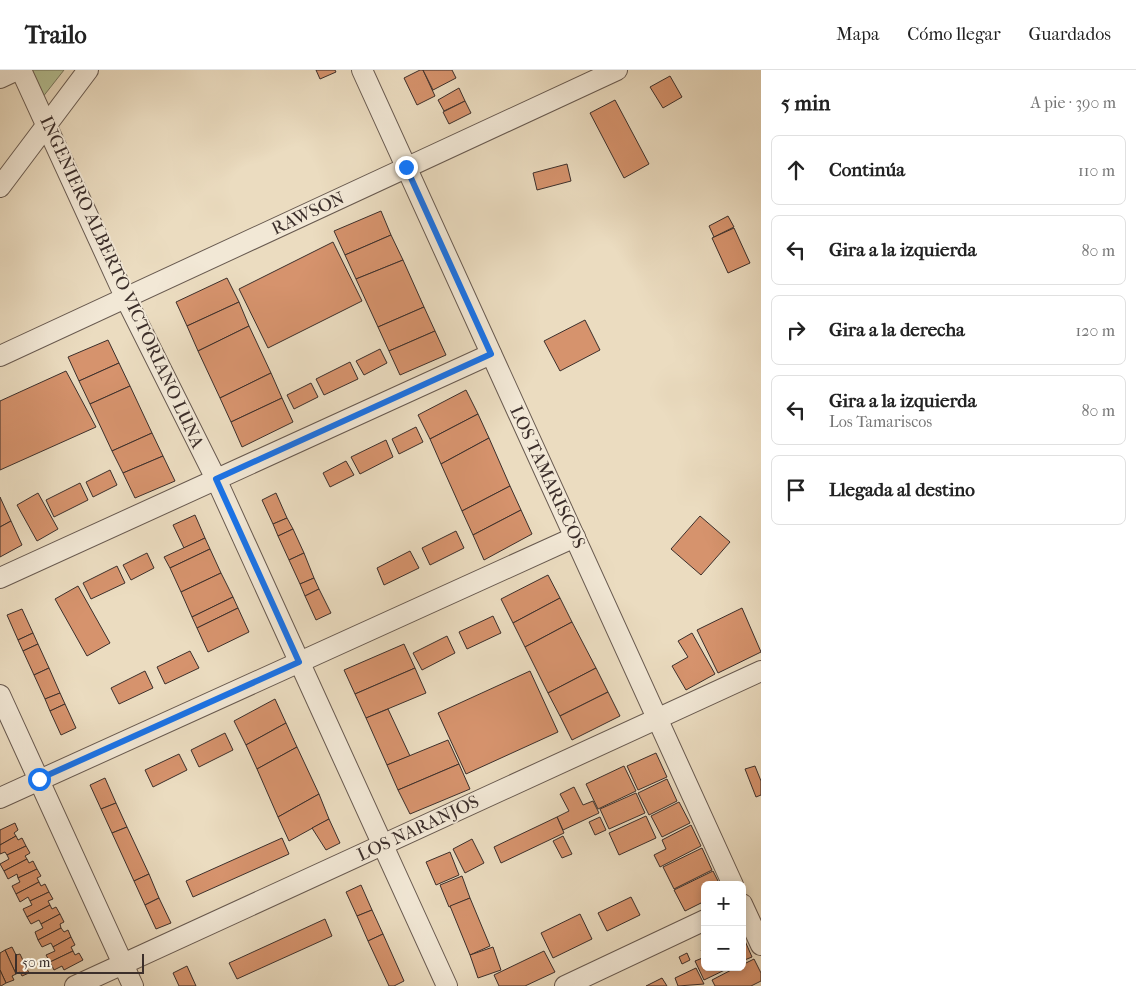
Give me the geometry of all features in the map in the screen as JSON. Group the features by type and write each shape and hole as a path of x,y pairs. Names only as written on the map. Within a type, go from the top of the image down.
{"street":[{"path":"0,78 19,70"},
{"name":"INGENIERO ALBERTO VICTORIANO LUNA","path":"19,70 47,124 126,300 216,479 447,986"},
{"path":"0,187 88,70"},
{"name":"LOS TAMARISCOS","path":"362,70 732,881"},
{"name":"RAWSON","path":"0,356 126,300 616,70"},
{"path":"0,578 491,354"},
{"path":"0,798 575,537"},
{"name":"LOS NARANJOS","path":"75,986 657,717 761,671"},
{"path":"0,695 134,986"},
{"path":"746,913 761,945"},
{"path":"565,986 701,922"}],"green space":[{"path":"25,70 64,70 42,98"}],"building":[{"path":"316,70 335,70 336,72 320,79"},
{"path":"423,70 435,96 417,105 404,78"},
{"path":"423,70 452,70 456,78 433,90"},
{"path":"670,76 682,97 663,108 650,87"},
{"path":"459,88 465,101 444,111 438,100"},
{"path":"615,100 649,164 624,178 590,113"},
{"path":"465,101 471,113 449,124 443,112"},
{"path":"567,164 571,181 537,190 533,173"},
{"path":"381,211 391,235 345,255 334,231"},
{"path":"728,216 734,227 714,237 709,226"},
{"path":"734,228 750,263 728,273 712,238"},
{"path":"391,235 403,260 356,279 345,255"},
{"path":"333,242 362,301 268,348 239,289"},
{"path":"403,260 424,307 378,327 356,279"},
{"path":"227,278 239,302 187,326 176,302"},
{"path":"239,302 249,326 198,351 187,326"},
{"path":"424,307 435,331 389,351 378,327"},
{"path":"585,320 600,350 560,371 544,341"},
{"path":"249,326 271,373 220,398 198,351"},
{"path":"435,331 446,355 400,375 389,351"},
{"path":"108,340 119,363 79,381 68,357"},
{"path":"380,349 387,363 364,375 356,361"},
{"path":"350,362 358,379 324,395 316,379"},
{"path":"119,363 130,386 90,404 79,381"},
{"path":"66,371 96,427 0,470 0,401"},
{"path":"271,373 282,398 231,422 220,398"},
{"path":"311,383 318,397 294,409 287,395"},
{"path":"130,386 152,433 112,451 90,404"},
{"path":"466,390 478,414 430,439 418,415"},
{"path":"282,398 293,422 242,447 231,422"},
{"path":"478,414 489,438 441,464 430,439"},
{"path":"416,427 423,442 399,454 392,439"},
{"path":"152,433 163,456 123,473 112,451"},
{"path":"489,438 510,486 462,511 441,464"},
{"path":"386,440 393,457 360,474 351,457"},
{"path":"163,456 175,481 135,498 123,473"},
{"path":"346,461 354,475 330,487 323,473"},
{"path":"110,470 117,485 93,497 86,482"},
{"path":"80,483 88,500 54,517 46,500"},
{"path":"510,486 521,510 473,535 462,511"},
{"path":"38,493 58,529 37,541 17,505"},
{"path":"276,493 287,518 273,524 262,500"},
{"path":"0,497 11,521 0,527"},
{"path":"521,510 532,534 484,560 473,535"},
{"path":"195,515 205,538 184,548 173,525"},
{"path":"700,516 730,542 701,575 671,549"},
{"path":"287,518 293,529 278,536 273,524"},
{"path":"11,521 22,545 0,557 0,527"},
{"path":"293,529 304,553 289,560 278,536"},
{"path":"456,531 464,548 430,565 422,548"},
{"path":"205,538 210,549 170,568 164,557"},
{"path":"210,549 221,573 181,592 170,568"},
{"path":"410,551 419,568 384,585 377,568"},
{"path":"147,553 154,568 131,580 123,565"},
{"path":"304,553 314,578 300,584 289,560"},
{"path":"117,566 125,583 91,599 83,583"},
{"path":"221,573 233,597 192,617 181,592"},
{"path":"548,575 560,598 513,623 501,599"},
{"path":"314,578 319,589 305,596 300,584"},
{"path":"78,586 110,643 87,656 55,599"},
{"path":"319,589 331,613 316,620 305,596"},
{"path":"233,597 238,608 197,628 192,617"},
{"path":"560,598 572,622 525,647 513,623"},
{"path":"238,608 249,632 208,652 197,628"},
{"path":"742,608 761,652 718,673 697,630"},
{"path":"22,609 33,633 18,640 7,615"},
{"path":"493,616 501,633 467,649 459,632"},
{"path":"572,622 596,668 548,693 525,647"},
{"path":"33,633 38,644 23,651 18,640"},
{"path":"692,633 715,674 686,690 672,666 688,657 678,641"},
{"path":"447,636 455,653 422,670 413,653"},
{"path":"38,644 49,668 34,675 23,651"},
{"path":"404,644 415,668 355,694 344,670"},
{"path":"190,651 199,668 165,684 157,667"},
{"path":"49,668 60,693 45,699 34,675"},
{"path":"415,668 426,693 366,718 355,694"},
{"path":"596,668 608,692 560,716 548,693"},
{"path":"145,671 153,688 119,704 111,688"},
{"path":"530,671 558,732 466,774 438,713"},
{"path":"608,692 620,716 572,740 560,716"},
{"path":"60,693 65,704 50,711 45,699"},
{"path":"275,699 286,723 246,745 234,721"},
{"path":"65,704 76,728 61,735 50,711"},
{"path":"388,709 410,756 387,765 366,718"},
{"path":"286,723 297,747 257,769 246,745"},
{"path":"225,733 233,750 199,767 191,750"},
{"path":"448,740 459,764 398,790 387,765"},
{"path":"297,747 319,794 278,817 257,769"},
{"path":"656,753 667,777 638,790 627,766"},
{"path":"179,754 187,770 153,787 145,770"},
{"path":"459,764 470,789 410,814 398,790"},
{"path":"624,766 636,791 598,809 586,784"},
{"path":"755,766 761,781 761,795 756,797 745,769"},
{"path":"105,778 116,803 101,809 90,785"},
{"path":"667,779 677,801 649,815 638,793"},
{"path":"574,787 583,805 593,801 599,813 563,830 557,817 569,811 560,794"},
{"path":"636,793 645,813 609,829 600,809"},
{"path":"319,794 329,819 289,841 278,817"},
{"path":"679,802 690,823 662,837 651,816"},
{"path":"116,803 127,827 112,833 101,809"},
{"path":"646,816 656,838 619,855 609,833"},
{"path":"557,817 564,833 501,863 494,847"},
{"path":"600,817 606,830 595,835 589,822"},
{"path":"329,819 340,843 326,850 312,828"},
{"path":"15,823 18,830 14,833 16,836 0,845 0,830"},
{"path":"691,825 701,846 660,867 654,855 666,849 662,840"},
{"path":"127,827 149,874 134,881 112,833"},
{"path":"16,836 18,840 22,838 26,846 7,855 5,852 0,854 0,845"},
{"path":"563,836 572,854 562,858 553,841"},
{"path":"282,838 289,854 193,897 186,881"},
{"path":"472,839 484,863 465,873 453,849"},
{"path":"26,846 30,853 25,856 27,859 4,871 0,864 9,859 7,855"},
{"path":"702,848 712,870 674,889 663,867"},
{"path":"450,852 459,875 436,885 426,862"},
{"path":"27,859 29,863 33,861 37,869 18,878 17,874 8,879 4,871"},
{"path":"37,869 41,876 37,878 39,882 16,894 12,886 20,882 18,878"},
{"path":"713,871 718,881 701,881 701,903 685,911 674,890"},
{"path":"149,874 159,898 145,905 134,881"},
{"path":"462,876 470,898 449,907 440,885"},
{"path":"39,882 41,886 45,884 49,892 30,901 28,897 20,902 16,894"},
{"path":"361,885 372,910 357,916 346,892"},
{"path":"49,892 53,899 48,901 50,905 27,917 23,909 32,905 30,901"},
{"path":"631,897 640,915 607,931 598,913"},
{"path":"159,898 171,923 156,929 145,905"},
{"path":"470,898 490,946 470,955 450,906"},
{"path":"50,905 52,909 56,907 60,914 41,924 39,920 31,924 27,917"},
{"path":"372,910 383,934 368,941 357,916"},
{"path":"60,914 64,922 60,924 61,928 38,940 35,932 43,928 41,924"},
{"path":"580,914 592,939 553,958 541,933"},
{"path":"325,919 332,936 237,979 229,963"},
{"path":"61,928 64,932 68,930 71,937 53,947 51,943 42,947 38,940"},
{"path":"383,934 404,981 394,986 389,986 368,941"},
{"path":"71,937 75,945 71,947 73,951 50,962 46,955 55,951 53,947"},
{"path":"746,943 752,957 746,959"},
{"path":"12,947 16,955 20,954 29,973 22,976 20,972 16,974 5,950"},
{"path":"493,947 501,970 478,978 470,955"},
{"path":"5,950 16,974 12,976 14,980 6,983 0,970 0,953"},
{"path":"73,951 75,955 79,953 83,960 64,970 62,966 54,970 50,962"},
{"path":"544,951 555,972 525,986 499,986 494,975"},
{"path":"687,953 690,960 682,964 679,957"},
{"path":"701,959 701,971 723,971 704,980 695,961"},
{"path":"754,959 761,973 761,981 751,986 715,986 712,980 729,971 746,971 746,963"},
{"path":"187,966 196,986 179,986 173,973"},
{"path":"696,968 704,984 678,986 675,978"},
{"path":"0,970 6,983 1,986 0,986"},
{"path":"662,978 667,986 646,986"}],"route":[{"path":"39,779 299,662 216,479 491,354 406,167"}]}
